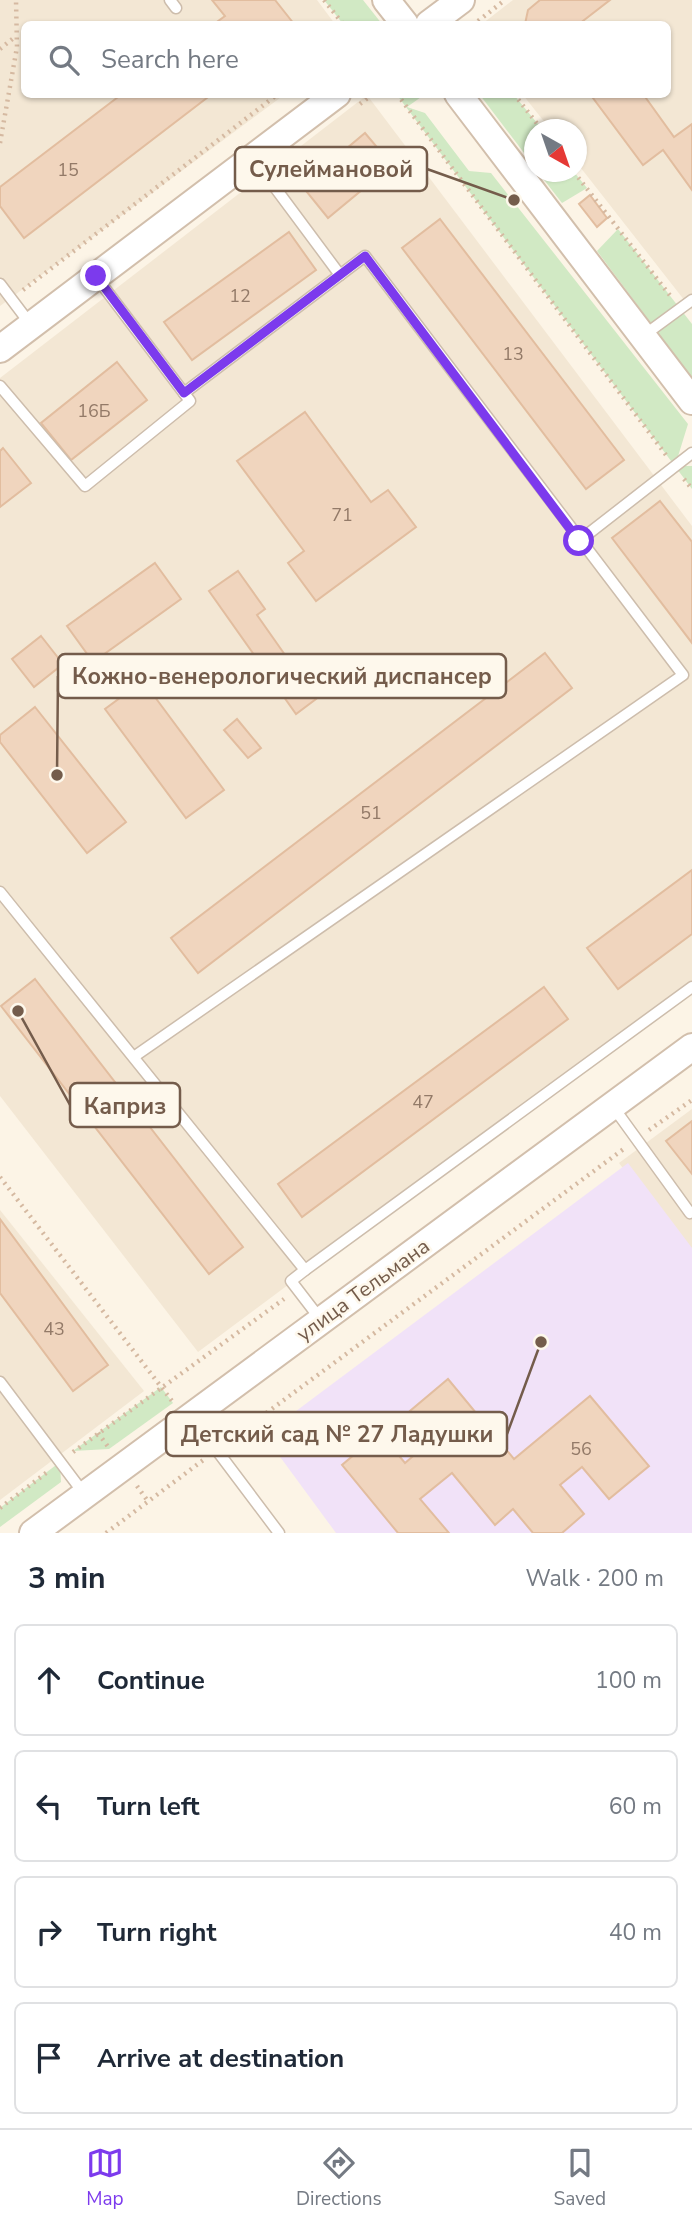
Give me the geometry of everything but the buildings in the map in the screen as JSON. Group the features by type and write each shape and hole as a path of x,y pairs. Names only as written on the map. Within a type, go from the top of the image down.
{"street":[{"path":"386,0 403,21"},
{"path":"433,21 461,0"},
{"path":"0,349 332,98"},
{"path":"461,98 692,401"},
{"name":"улица Тельмана","path":"33,1533 692,1047"}],"lane":[{"path":"253,158 340,275"},
{"path":"135,1056 683,675 365,256 184,393"},
{"path":"0,386 85,486 190,401 96,276"},
{"path":"0,284 32,325"},
{"path":"642,336 692,300"},
{"path":"579,541 692,453"},
{"path":"0,892 305,1270"},
{"path":"322,1321 291,1281 692,987"},
{"path":"613,1106 690,1213 692,1212"},
{"path":"0,1382 85,1495"},
{"path":"188,1418 216,1450 279,1533"}],"path":[{"path":"0,142 17,36 16,0"},
{"path":"324,0 341,21"},
{"path":"477,21 505,0"},
{"path":"0,50 17,36"},
{"path":"12,299 273,98"},
{"path":"400,98 692,489"},
{"path":"517,98 533,119"},
{"path":"0,102 6,109"},
{"path":"582,182 680,308"},
{"path":"106,1533 692,1100"},
{"path":"0,1177 188,1418"},
{"path":"98,1433 109,1448"},
{"path":"134,1482 148,1500"}],"shaded area":[{"path":"0,0 317,0 333,21 21,21 21,98 280,98 0,306"},
{"path":"513,0 692,0 692,310 587,176 587,119 542,119 525,98 671,98 671,21 486,21"},
{"path":"363,98 369,98 692,526 692,984 198,1352 0,1096 0,378"},
{"path":"692,1109 692,1261 619,1163"},
{"path":"628,1163 692,1248 692,1533 336,1533 264,1435"},
{"path":"0,1210 144,1391 0,1500"}],"green space":[{"path":"324,0 363,0 380,21 341,21"},
{"path":"399,98 420,98 407,107 425,113 469,171 491,173 688,424 675,466 692,466 692,489"},
{"path":"482,98 516,98 534,119 524,119 524,153"},
{"path":"546,182 582,182 587,188 562,203"},
{"path":"618,229 692,324 692,378 597,251"},
{"path":"161,1387 173,1403 109,1449 73,1451"},
{"path":"60,1462 61,1482 0,1527 0,1508"}],"place":[{"name":"Сулеймановой","path":"514,200"},
{"name":"Кожно-венерологический диспансер","path":"57,775"},
{"name":"Каприз","path":"18,1011"},
{"name":"Детский сад № 27 Ладушки","path":"541,1342"}],"route":[{"path":"96,276 184,393 365,256 579,541"}]}
